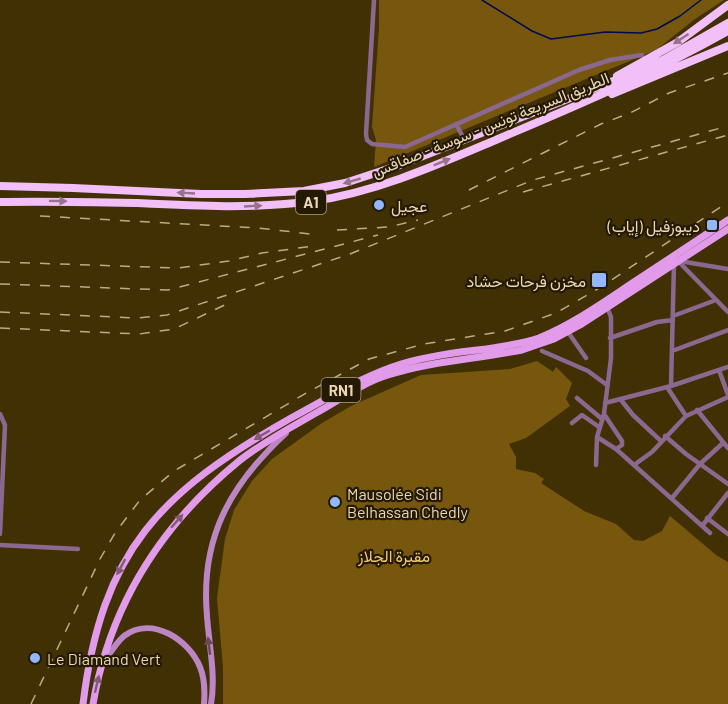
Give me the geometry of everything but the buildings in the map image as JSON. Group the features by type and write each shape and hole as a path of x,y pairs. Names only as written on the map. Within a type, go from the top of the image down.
{"highway":[{"path":"603,85 678,42 728,4"},
{"name":"الطريق السريعة تونس - سوسة - صفاقس","path":"0,186 201,194 292,192 345,183 379,172 663,60 728,23"},
{"name":"الطريق السريعة تونس - سوسة - صفاقس","path":"0,202 86,202 234,207 281,205 333,198 398,179 602,95 690,53 728,31"},
{"path":"602,95 633,87 728,46"}],"main road":[{"name":"RN1","path":"93,704 102,665 118,616 141,573 168,532 203,494 240,461 353,390 387,375 429,365 522,350 568,332 676,260 728,220"},
{"name":"RN1","path":"83,704 88,667 100,616 130,550 163,508 220,462 344,389 387,369 418,360 524,342 563,327 728,229"},
{"path":"211,704 212,682 205,599 208,567 215,536 226,508 243,479 264,453 294,425"},
{"path":"102,665 114,647 132,632 150,628 159,630 178,640 193,654 203,678 204,704"},
{"path":"78,704 88,667"}],"street":[{"path":"374,0 367,140 372,144 402,147 579,70 610,60 642,55"},
{"path":"456,124 464,139"},
{"path":"676,260 728,269"},
{"path":"676,260 728,312"},
{"path":"676,260 669,386 676,403 687,416"},
{"path":"610,338 673,318 716,300"},
{"path":"596,465 598,427 603,416 611,358 611,317 607,307"},
{"path":"672,351 728,330"},
{"path":"568,332 586,358"},
{"path":"542,351 588,371 607,386"},
{"path":"605,403 728,367"},
{"path":"634,465 652,452 687,416 728,396 719,370"},
{"path":"577,398 603,416 622,441 622,445 616,449"},
{"path":"621,400 633,416 728,484"},
{"path":"697,410 728,448"},
{"path":"0,414 5,425 0,534"},
{"path":"572,423 582,415 598,427"},
{"path":"597,437 616,449 710,533"},
{"path":"672,498 700,464 723,443"},
{"path":"702,526 728,493"},
{"path":"707,518 728,534"},
{"path":"0,545 78,549"}],"green space":[{"path":"379,0 724,0 695,19 656,50 374,167 376,140 372,127"},
{"name":"مقبرة الجلاز","path":"537,361 553,372 556,367 572,383 566,399 570,406 526,438 509,444 516,457 516,469 535,473 544,479 541,483 584,511 616,524 634,540 643,541 662,531 670,516 716,555 728,562 728,704 223,704 223,667 217,598 225,539 234,510 252,481 272,459 322,423 351,406 421,375 510,369"}],"waterway":[{"path":"482,0 532,31 551,39 605,32 641,33 657,29 680,16 701,0"}],"railway":[{"path":"469,190 669,93 728,73"},
{"path":"0,312 138,318 167,315 350,254 533,180 728,126"},
{"path":"523,192 728,135"},
{"path":"31,704 100,559 115,533 140,500 174,471 369,359 424,344 505,331 556,313 601,287 728,202"},
{"path":"40,216 258,228 319,235"},
{"path":"337,230 389,227 418,220"},
{"path":"0,284 168,290 378,235"},
{"path":"0,262 178,268 313,246"},
{"path":"0,328 139,334 174,329 231,302"}],"place":[{"name":"عجيل","path":"379,205"},
{"name":"ديبوزفيل (إياب)","path":"712,225"},
{"name":"مخزن فرحات حشاد","path":"599,280"},
{"name":"Mausolée Sidi Belhassan Chedly","path":"335,502"},
{"name":"Le Diamand Vert","path":"35,658"}]}
